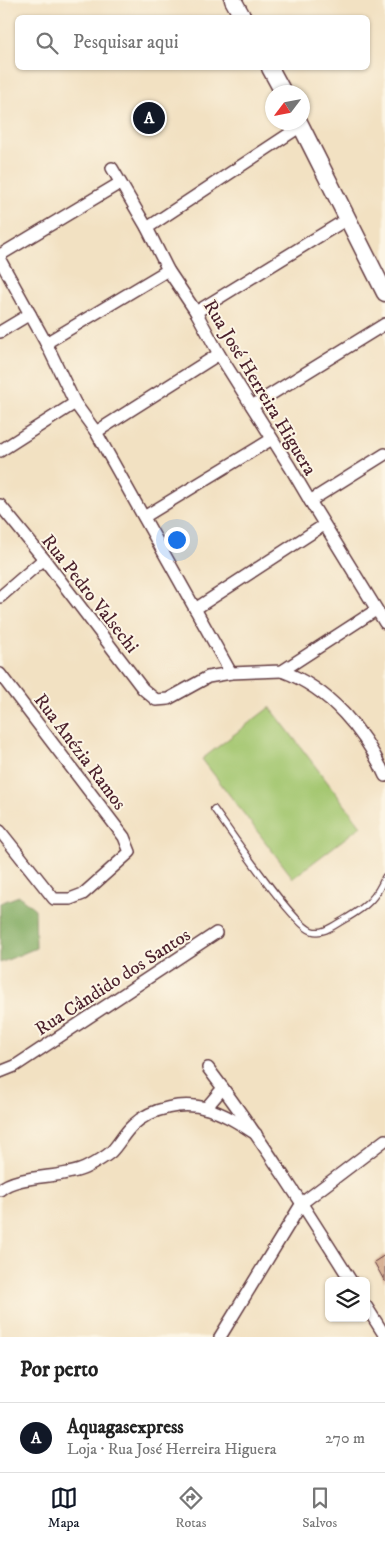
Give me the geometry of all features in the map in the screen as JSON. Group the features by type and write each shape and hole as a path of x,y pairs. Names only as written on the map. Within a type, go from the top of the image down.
{"main road":[{"path":"233,0 241,15"},
{"path":"271,70 279,85"},
{"path":"303,130 385,293"}],"street":[{"path":"147,228 291,130"},
{"name":"Rua José Herreira Higuera","path":"112,168 147,228 168,270 196,312 219,354 385,623"},
{"path":"0,255 120,183"},
{"path":"196,312 347,219"},
{"path":"0,260 46,343 75,403 96,432 231,673 282,671 296,676 324,694 343,712 362,735 385,776"},
{"path":"46,343 168,270"},
{"path":"0,332 30,314"},
{"path":"252,406 385,324"},
{"path":"96,432 219,354"},
{"path":"0,451 75,403"},
{"path":"144,517 272,439"},
{"path":"310,501 385,454"},
{"name":"Rua Pedro Valsechi","path":"0,505 44,559 143,689 156,700 168,699 208,677 231,673"},
{"path":"195,609 324,525"},
{"path":"0,597 44,559"},
{"path":"282,671 376,610"},
{"name":"Rua Anézia Ramos","path":"0,674 124,837 130,852 83,894 70,900 54,899 0,830"},
{"name":"Rua Cândido dos Santos","path":"0,1072 15,1066 216,933"},
{"path":"208,1068 256,1134 348,1277"},
{"path":"206,1108 223,1088"},
{"path":"0,1190 15,1182 84,1169 110,1153 133,1125 150,1114 173,1105 206,1108 228,1117 256,1134"},
{"path":"220,1337 302,1203 385,1140"},
{"path":"370,1312 385,1336"}],"lane":[{"path":"214,809 293,916 313,932 324,931 364,908 376,894 385,877"}],"green space":[{"path":"270,707 361,826 293,878 202,759"},
{"path":"19,896 35,909 36,948 0,963 0,903"}],"building":[{"path":"385,1255 385,1282 374,1262"}],"place":[{"name":"Aquagasexpress","path":"149,118"}]}
